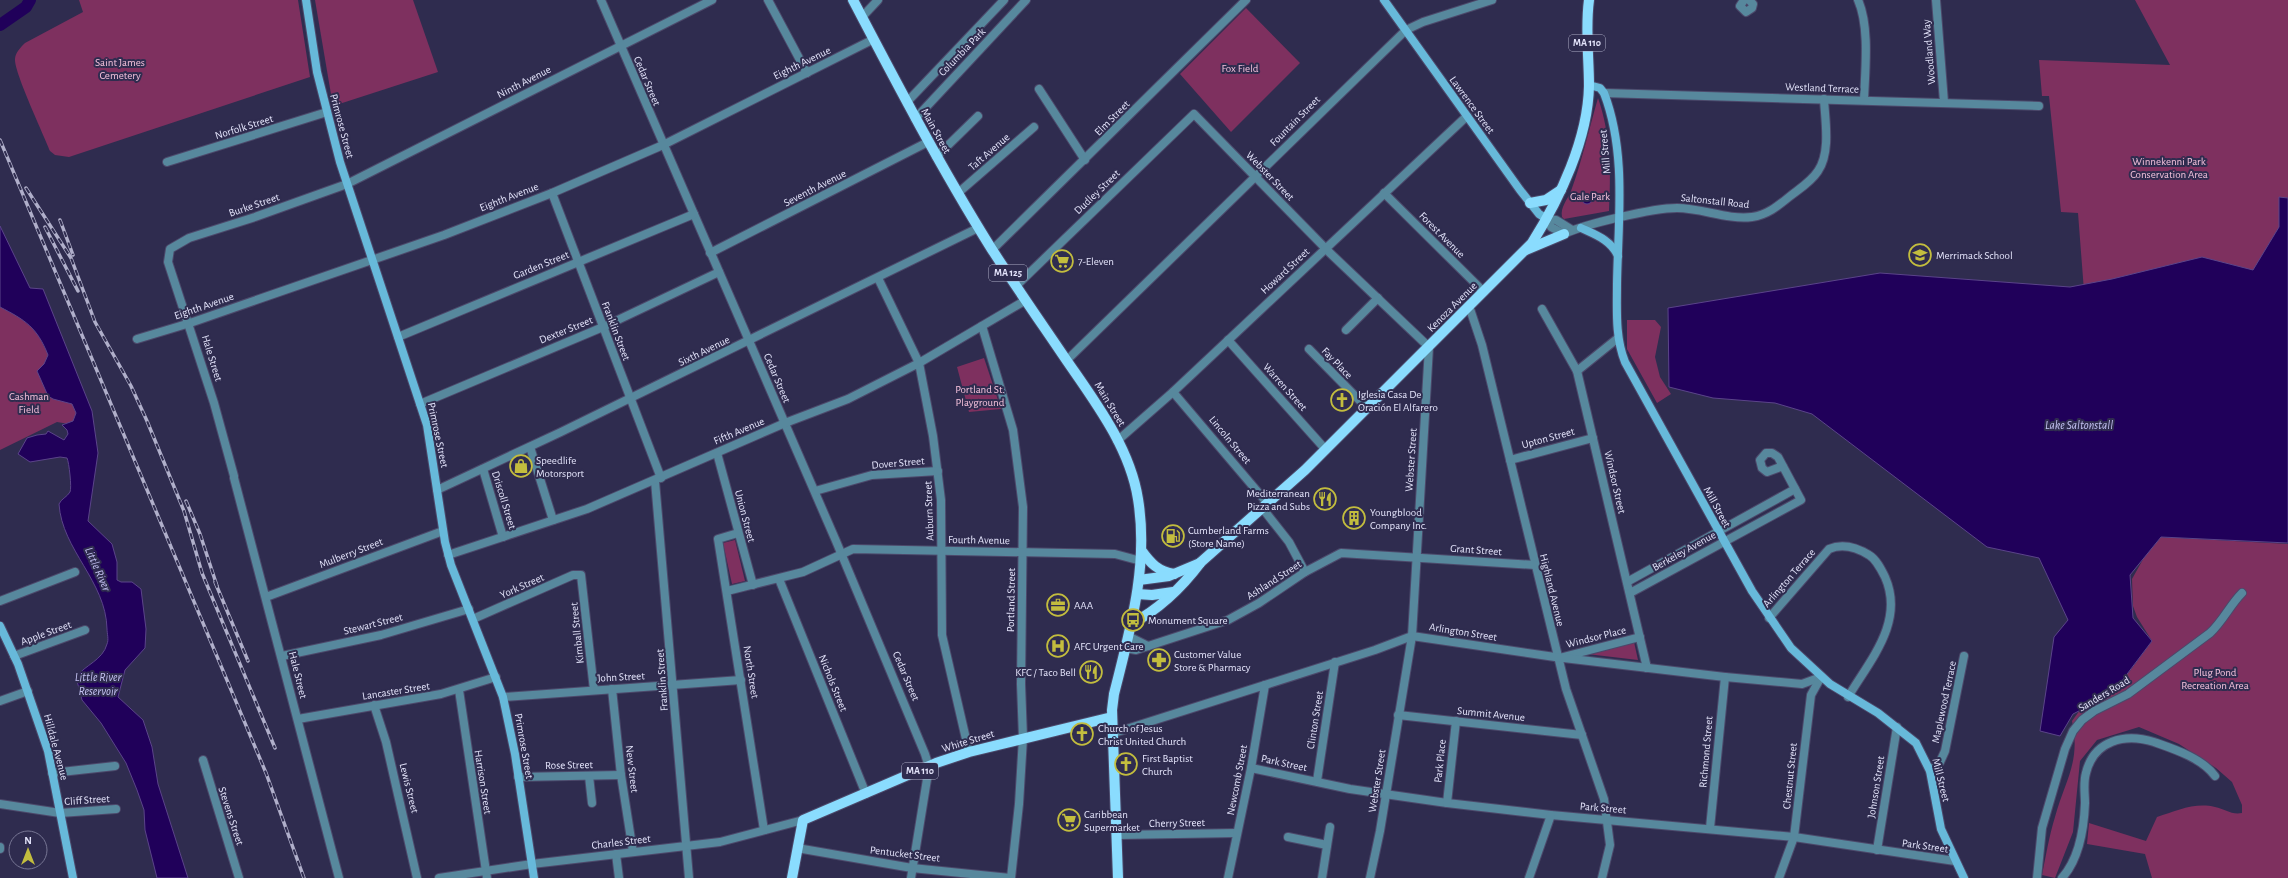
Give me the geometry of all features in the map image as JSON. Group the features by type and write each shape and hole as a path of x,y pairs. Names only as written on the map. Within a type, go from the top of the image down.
{"main road":[{"name":"Primrose Street","path":"306,0 317,72 347,184 420,404 429,438 443,532 448,554 503,697 518,777 534,878"},
{"name":"Main Street","path":"853,0 915,119 978,228 1096,403 1118,441 1138,497 1141,550 1139,580 1131,624 1114,694 1112,717 1114,733 1118,878"},
{"name":"Lawrence Street","path":"1384,0 1530,203 1539,214 1547,219"},
{"name":"Kenoza Avenue","path":"1131,624 1144,617 1173,592 1202,562 1326,450 1526,250 1547,219 1561,190 1576,149 1589,85 1587,36 1589,0"},
{"path":"1589,85 1600,88 1604,93"},
{"name":"Mill Street","path":"1604,93 1616,134 1618,338 1621,352 1628,368 1718,532 1769,618 1791,648 1821,677 1848,697 1897,727 1916,743 1930,771 1941,829 1964,878"},
{"path":"1530,203 1546,200 1561,190"},
{"path":"1581,228 1608,242 1615,249 1618,256"},
{"path":"1526,250 1568,232"},
{"path":"1141,550 1154,567 1162,572 1174,574"},
{"name":"Kenoza Avenue","path":"1139,580 1158,579 1202,562"},
{"path":"1137,594 1152,595 1173,592"},
{"name":"Hilldale Avenue","path":"0,626 28,691 48,751 73,878"},
{"name":"White Street","path":"803,820 929,767 970,752 1112,717"},
{"path":"792,878 803,820"}],"street":[{"name":"Cedar Street","path":"601,0 910,713 929,767"},
{"name":"Ninth Avenue","path":"347,184 712,0"},
{"path":"768,0 807,73"},
{"path":"862,17 878,0"},
{"name":"Columbia Park","path":"907,102 1004,0"},
{"name":"Columbia Park","path":"915,119 1026,0"},
{"name":"Elm Street","path":"992,250 1246,0"},
{"name":"Fountain Street","path":"1067,360 1255,177 1304,127 1406,30 1424,22 1492,0"},
{"path":"1744,0 1740,6 1746,12 1752,8 1753,4 1749,0"},
{"path":"1858,0 1863,11 1865,36 1864,100"},
{"name":"Woodland Way","path":"1936,0 1944,102"},
{"name":"Eighth Avenue","path":"137,339 190,323 444,235 552,193 663,145 874,39"},
{"path":"1039,89 1085,160"},
{"name":"Westland Terrace","path":"1604,93 2039,106"},
{"name":"Saltonstall Road","path":"1568,232 1618,218 1676,208 1753,217 1775,209 1810,180 1822,164 1825,136 1824,99"},
{"name":"Norfolk Street","path":"167,162 327,112"},
{"name":"Webster Street","path":"1194,114 1326,248 1429,347 1415,557 1412,636 1398,715 1387,795 1370,878"},
{"name":"Dudley Street","path":"1016,286 1194,114"},
{"path":"936,156 978,116"},
{"name":"Howard Street","path":"1118,441 1173,392 1467,116"},
{"name":"Taft Avenue","path":"958,193 1034,127"},
{"name":"Seventh Avenue","path":"710,253 928,142"},
{"name":"Burke Street","path":"170,249 189,238 254,218 347,184"},
{"name":"Franklin Street","path":"552,193 631,398 658,479 689,878"},
{"name":"Forest Avenue","path":"1384,193 1484,292"},
{"name":"Garden Street","path":"398,337 694,214"},
{"path":"1547,219 1551,227 1568,232"},
{"name":"Sixth Avenue","path":"437,490 530,447 749,341 978,228"},
{"name":"Hale Street","path":"170,249 168,262 190,323 234,477 282,656 338,878"},
{"name":"Dexter Street","path":"420,404 603,327 719,272"},
{"name":"Auburn Street","path":"878,278 919,363 938,471 941,500 943,643 970,752"},
{"path":"1346,330 1378,298"},
{"name":"Fifth Avenue","path":"448,554 553,520 658,479 785,423 848,399 919,363 1026,300"},
{"name":"Highland Avenue","path":"1469,306 1482,345 1534,565 1558,658 1602,793 1608,820 1610,845 1602,878"},
{"name":"Windsor Street","path":"1542,309 1577,371 1647,668"},
{"name":"Portland Street","path":"982,326 1008,408 1017,449 1023,507 1021,684 1023,738 1019,804 1011,878"},
{"path":"1577,371 1618,338"},
{"name":"Warren Street","path":"1228,340 1326,450"},
{"name":"Fay Place","path":"1309,349 1368,409"},
{"name":"Lincoln Street","path":"1173,392 1265,506 1289,542 1305,572"},
{"name":"Upton Street","path":"1510,460 1593,438"},
{"path":"530,447 553,520"},
{"name":"Union Street","path":"717,453 753,585"},
{"name":"Berkeley Avenue","path":"1630,593 1801,500 1783,466"},
{"name":"Driscoll Street","path":"483,469 503,537"},
{"name":"Dover Street","path":"814,491 872,475 938,471"},
{"name":"Berkeley Avenue","path":"1627,582 1795,489"},
{"name":"Mulberry Street","path":"266,597 443,532"},
{"name":"North Street","path":"738,533 718,539 764,830"},
{"name":"Arlington Terrace","path":"1769,618 1829,549 1838,546 1860,550 1872,556 1882,570 1890,596 1890,614 1887,632 1877,651 1848,697"},
{"name":"Fourth Avenue","path":"727,591 803,572 853,549 1115,554 1141,561"},
{"name":"Ashland Street","path":"1125,648 1136,650 1228,620 1259,603 1305,572 1341,553 1415,557"},
{"name":"Grant Street","path":"1415,557 1534,565"},
{"path":"0,601 75,572"},
{"name":"York Street","path":"473,619 573,575 581,575"},
{"name":"Kimball Street","path":"581,575 594,690"},
{"name":"Nichols Street","path":"779,579 866,794"},
{"name":"Sanders Road","path":"2037,878 2042,828 2055,790 2065,749 2073,731 2082,720 2094,711 2128,694 2210,633 2218,625 2234,601 2242,593"},
{"name":"Stewart Street","path":"282,656 381,635 469,609"},
{"name":"Apple Street","path":"14,656 85,630"},
{"path":"1128,636 1148,646"},
{"name":"Arlington Street","path":"1114,733 1412,636 1558,658 1724,677 1802,684 1821,677"},
{"name":"Windsor Place","path":"1558,658 1640,637"},
{"name":"Maplewood Terrace","path":"1930,771 1940,762 1945,751 1964,656"},
{"name":"Clinton Street","path":"1317,781 1335,662"},
{"name":"Lancaster Street","path":"298,718 416,699 459,690 496,677"},
{"name":"Richmond Street","path":"1710,828 1724,677"},
{"name":"Chestnut Street","path":"1779,878 1794,837 1811,695 1821,677"},
{"name":"John Street","path":"503,697 741,680"},
{"name":"Newcomb Street","path":"1228,878 1251,768 1265,685"},
{"name":"New Street","path":"612,689 621,775 633,852"},
{"name":"Harrison Street","path":"459,690 487,875"},
{"path":"0,701 28,691"},
{"name":"Lewis Street","path":"374,705 394,772 417,878"},
{"name":"Summit Avenue","path":"1398,715 1582,735"},
{"name":"Park Place","path":"1447,803 1456,721"},
{"name":"Johnson Street","path":"1877,850 1897,727"},
{"path":"2062,878 2070,869 2080,837 2085,804 2085,774 2089,762 2106,745 2121,738 2142,738 2167,746 2196,760 2205,765 2215,776"},
{"name":"Stevens Street","path":"202,760 239,878"},
{"path":"52,772 115,766"},
{"path":"911,878 929,767"},
{"name":"Park Street","path":"1251,768 1387,795 1447,803 1551,815 1710,828 1794,837 1955,861"},
{"name":"Rose Street","path":"518,777 621,775"},
{"path":"589,776 592,803"},
{"name":"Cliff Street","path":"0,804 60,813 116,809"},
{"path":"1528,878 1551,815"},
{"name":"Charles Street","path":"439,878 487,875 532,864 720,842 803,820"},
{"path":"1322,878 1330,827"},
{"name":"Cherry Street","path":"1117,835 1237,833"},
{"path":"1288,837 1327,845"},
{"name":"Pentucket Street","path":"797,848 912,868 1011,878"},
{"path":"616,854 619,878"}],"green space":[{"name":"Saint James Cemetery","path":"79,0 298,0 310,77 69,157 55,155 50,151 24,90 16,66 15,57 18,50 25,43 83,12"},
{"path":"315,0 413,0 438,72 333,106"},
{"name":"Winnekenni Park Conservation Area","path":"2135,0 2288,0 2288,204 2282,232 2254,278 2084,291 2078,213 2061,212 2049,96 2042,96 2039,60 2170,65"},
{"name":"Fox Field","path":"1246,8 1300,63 1231,132 1180,74"},
{"name":"Gale Park","path":"1598,98 1608,140 1610,183 1609,211 1564,219 1562,217 1562,210 1575,180"},
{"name":"Cashman Field","path":"0,300 41,332 74,401 80,418 75,425 57,422 0,450"},
{"path":"1627,320 1655,320 1661,327 1655,357 1660,377 1671,394 1657,403 1627,349"},
{"name":"Portland St. Playground","path":"984,358 1001,409 969,412 957,367"},
{"name":"Plug Pond Recreation Area","path":"2161,537 2288,544 2288,878 2152,878 2145,854 2087,844 2089,823 2146,841 2157,817 2178,810 2193,806 2208,806 2219,808 2231,813 2242,813 2242,805 2232,782 2216,768 2179,744 2139,727 2097,740 2080,761 2073,832 2055,878 2042,875 2053,824 2073,760 2075,748 2072,721 2080,710 2100,702 2115,691 2152,641 2137,617 2133,606 2132,579 2146,554"},
{"path":"735,540 745,581 732,584 723,543"},
{"path":"1634,642 1638,660 1587,654"}],"water":[{"path":"1585,194 1589,194 1591,195 1591,203 1585,204 1582,201 1582,197"},
{"name":"Lake Saltonstall","path":"2279,197 2288,198 2288,543 2161,537 2130,575 2133,618 2152,641 2112,694 2073,714 2060,736 2040,731 2054,637 2068,620 2039,558 1987,547 1812,414 1775,403 1713,398 1669,387 1668,308 1880,273 2070,287 2112,279 2202,257 2253,270 2279,227"},
{"name":"Little River Reservoir","path":"0,226 30,288 43,289 92,411 98,453 88,521 112,544 117,562 117,580 121,582 132,582 141,589 146,629 145,648 125,670 118,697 143,720 152,747 158,784 188,878 157,878 145,830 144,810 126,763 101,723 82,700 76,677 102,654 105,650 108,639 105,612 100,596 75,551 62,521 59,504 71,490 68,460 67,458 60,457 30,462 18,454 27,438 46,434 48,431 64,440 68,434 67,430 62,425 73,421 76,413 72,404 53,399 48,396 37,371 44,364 48,355 44,345 35,331 16,316 0,307"}],"waterway":[{"name":"Little River","path":"0,25 26,7 30,0"}],"railway":[{"path":"0,140 266,773 304,878"},
{"path":"26,188 71,258 95,322 131,386 147,421 184,511 202,573 275,748"},
{"path":"60,220 73,255"},
{"path":"45,227 78,291"},
{"path":"186,501 200,534 217,586"},
{"path":"215,582 248,661"}],"place":[{"name":"Merrimack School","path":"1920,255"},
{"name":"7-Eleven","path":"1062,261"},
{"name":"Iglesia Casa De Oración El Alfarero","path":"1342,400"},
{"name":"Speedlife Motorsport","path":"521,466"},
{"name":"Mediterranean Pizza and Subs","path":"1325,499"},
{"name":"Youngblood Company Inc.","path":"1354,518"},
{"name":"Cumberland Farms (Store Name)","path":"1173,536"},
{"name":"AAA","path":"1058,605"},
{"name":"Monument Square","path":"1133,620"},
{"name":"AFC Urgent Care","path":"1058,646"},
{"name":"Customer Value Store & Pharmacy","path":"1159,660"},
{"name":"KFC / Taco Bell","path":"1091,672"},
{"name":"Church of Jesus Christ United Church","path":"1082,734"},
{"name":"First Baptist Church","path":"1126,764"},
{"name":"Caribbean Supermarket","path":"1069,820"}]}
